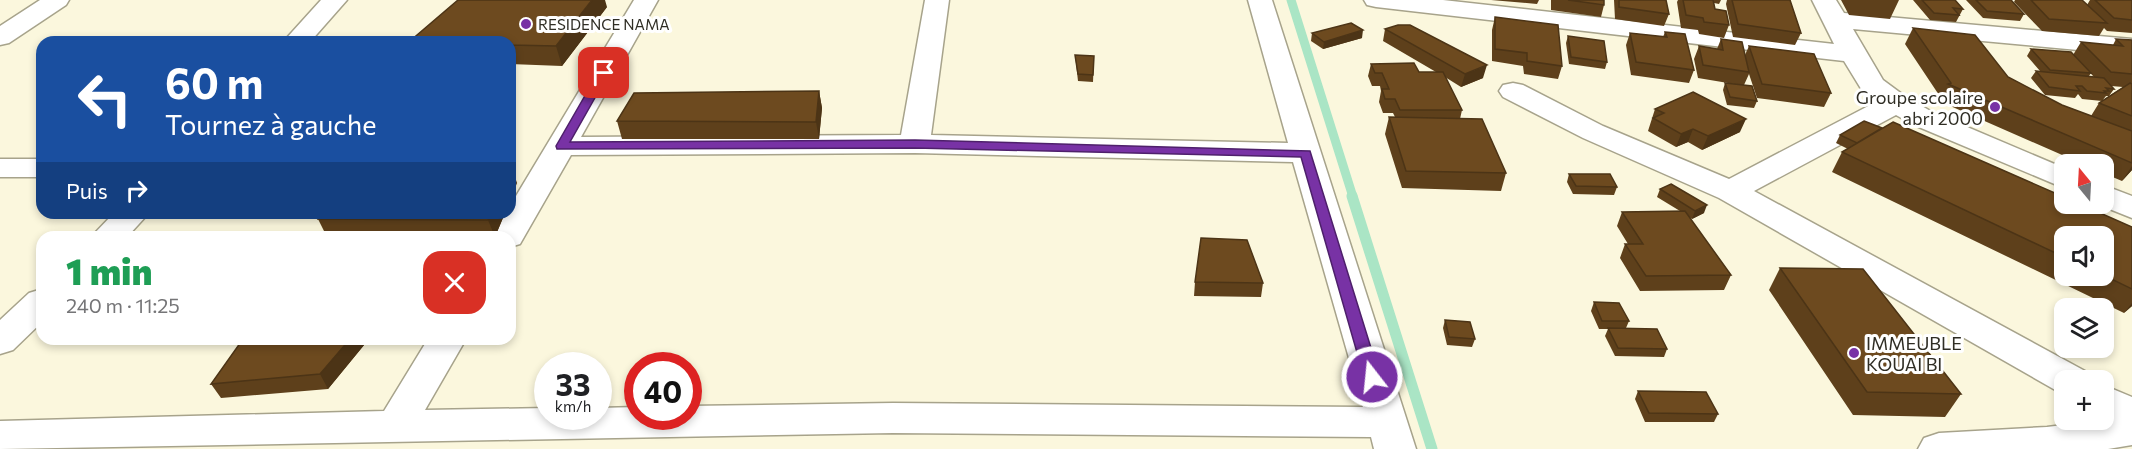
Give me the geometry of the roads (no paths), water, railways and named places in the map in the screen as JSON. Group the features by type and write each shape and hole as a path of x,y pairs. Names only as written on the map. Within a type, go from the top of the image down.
{"street":[{"path":"0,37 57,0"},
{"path":"302,36 335,0"},
{"path":"512,231 646,0"},
{"path":"915,144 937,0"},
{"path":"0,436 396,426 893,418 1390,436 1260,0"},
{"path":"1376,0 1853,54"},
{"path":"1829,10 1874,86 1896,103 1924,119 2054,175"},
{"path":"1829,10 2132,47"},
{"path":"1513,92 1586,129 1730,191 2054,372"},
{"path":"1730,191 1896,103"},
{"path":"562,146 915,144 1306,153"},
{"path":"0,168 36,168"},
{"path":"2114,200 2132,208"},
{"path":"114,231 127,219"},
{"path":"0,341 36,306"},
{"path":"396,426 443,345"},
{"path":"2114,405 2132,415"},
{"path":"1939,449 2049,446 2132,430"}],"waterway":[{"path":"1291,0 1353,197"},
{"path":"1352,196 1432,449"}],"place":[{"name":"RESIDENCE NAMA","path":"526,24"},
{"name":"Groupe scolaire abri 2000","path":"1995,107"},
{"name":"IMMEUBLE KOUAI BI","path":"1854,353"}]}
